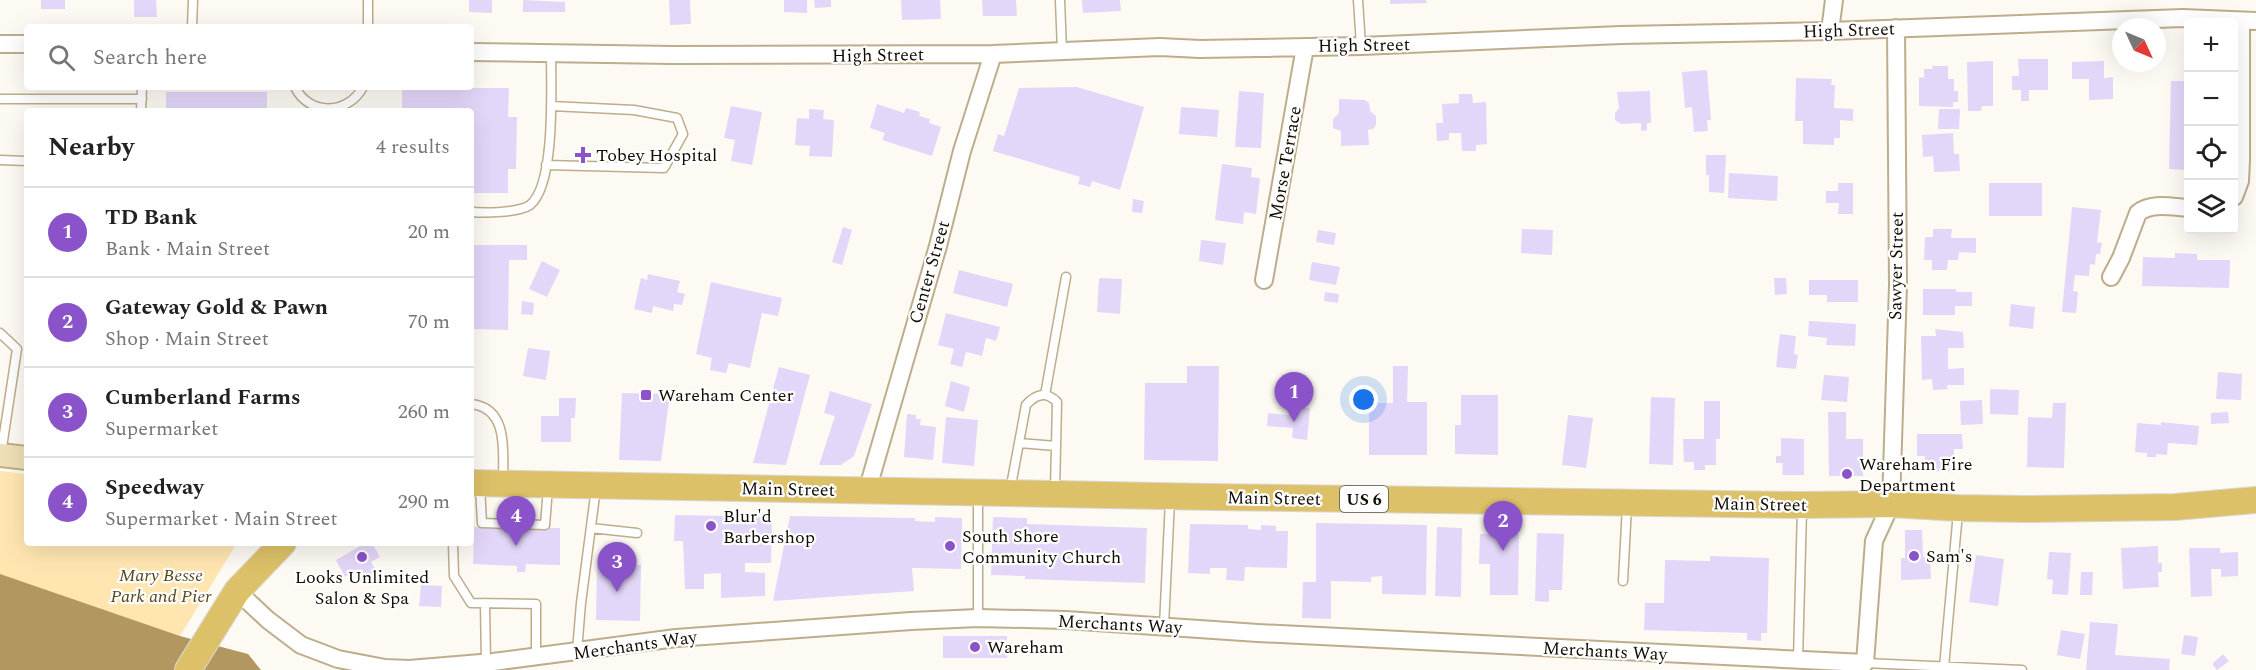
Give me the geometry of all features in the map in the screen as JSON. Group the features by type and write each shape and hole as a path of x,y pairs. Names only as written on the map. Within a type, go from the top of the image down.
{"main road":[{"name":"Main Street","path":"485,483 1170,496 1802,505 1891,504 1958,508 2175,507 2256,500"},
{"path":"188,670 237,591 280,546"}],"street":[{"path":"1830,31 1834,0"},
{"name":"High Street","path":"474,51 694,55 993,54 1160,47 1200,49 1361,46 1621,35 1830,31 2183,18 2248,21"},
{"path":"2238,186 2248,21"},
{"name":"Sawyer Street","path":"1891,504 1898,285 1896,28"},
{"path":"0,44 24,44"},
{"name":"Morse Terrace","path":"1264,280 1305,47"},
{"name":"Center Street","path":"867,491 938,246 962,151 993,54"},
{"path":"2111,277 2121,258 2138,213 2150,206 2184,208"},
{"path":"0,455 24,458"},
{"path":"1865,663 1874,541 1891,504"},
{"name":"Merchants Way","path":"237,591 290,637 313,651 369,666 401,669 536,658 688,637 978,618 1066,620 1258,633 1865,663"}],"lane":[{"path":"192,24 193,0"},
{"path":"368,24 369,0"},
{"path":"1060,0 1062,51"},
{"path":"1358,0 1361,46"},
{"path":"474,212 496,214 529,205 543,186 550,106 550,52"},
{"path":"141,108 142,90"},
{"path":"297,90 308,103 321,108"},
{"path":"329,108 343,105 361,90"},
{"path":"0,99 142,99"},
{"path":"546,165 664,168 682,134 677,118 634,110 550,106"},
{"path":"0,160 24,161"},
{"path":"1045,395 1066,277"},
{"path":"0,333 17,349 0,455"},
{"path":"1010,493 1026,405 1033,397 1045,395 1057,402 1055,494"},
{"path":"474,404 484,406 498,420 503,445 485,483 482,523 545,525 548,484"},
{"path":"1019,443 1056,446"},
{"path":"576,652 597,485"},
{"path":"978,492 978,618"},
{"path":"1164,626 1170,496"},
{"path":"1623,580 1627,502"},
{"path":"1798,660 1802,505"},
{"path":"1944,667 1958,508"},
{"path":"591,528 637,533"},
{"path":"453,546 454,576 471,603 536,604 536,658"},
{"path":"485,603 486,663"},
{"path":"1865,663 2022,670"}],"green space":[{"name":"Mary Besse Park and Pier","path":"0,471 24,474 24,546 235,546 180,636 116,614 0,604"}],"shaded area":[{"path":"0,574 180,636 248,654 261,670 0,670"}],"building":[{"path":"41,0 65,0 65,9 41,9"},
{"path":"134,0 156,0 157,17 134,17"},
{"path":"469,0 492,0 492,13 469,12"},
{"path":"523,0 565,2 565,12 523,12"},
{"path":"669,0 690,0 691,24 670,25"},
{"path":"784,0 807,0 807,13 784,12"},
{"path":"814,0 831,0 831,7 815,8"},
{"path":"901,0 940,0 941,19 902,20"},
{"path":"982,0 1016,0 1017,16 983,16"},
{"path":"1082,0 1120,0 1121,11 1083,13"},
{"path":"1390,0 1426,0 1427,3 1390,4"},
{"path":"2018,59 2048,59 2048,90 2029,90 2029,101 2021,101 2021,90 2012,90 2012,76 2019,76"},
{"path":"1993,61 1993,106 1982,106 1981,111 1968,111 1967,62"},
{"path":"2104,61 2104,78 2113,77 2113,99 2089,100 2089,79 2072,79 2072,62"},
{"path":"1932,66 1948,66 1948,79 1954,79 1954,91 1958,91 1958,102 1953,102 1953,107 1919,106 1919,77 1924,78 1924,69 1933,69"},
{"path":"1707,70 1711,120 1707,120 1708,131 1694,132 1692,107 1685,108 1682,72"},
{"path":"1796,78 1832,79 1831,85 1835,85 1834,108 1853,109 1853,121 1840,120 1840,138 1834,138 1834,145 1803,144 1803,121 1795,121"},
{"path":"2171,81 2184,81 2184,170 2169,169"},
{"path":"1077,87 1144,107 1120,190 1092,181 1090,187 1078,184 1080,177 993,151 998,134 1004,136 1019,88"},
{"path":"509,88 508,117 517,117 516,169 508,169 508,193 474,193 474,108 402,108 402,90"},
{"path":"1239,91 1264,93 1261,148 1235,147"},
{"path":"1650,91 1651,123 1647,123 1647,130 1641,131 1641,123 1621,124 1615,120 1615,113 1619,108 1617,92"},
{"path":"166,92 267,92 267,108 166,108"},
{"path":"1459,94 1472,94 1473,103 1486,102 1487,144 1476,145 1476,151 1462,151 1461,133 1449,133 1449,140 1437,141 1436,123 1443,123 1442,104 1459,103"},
{"path":"1339,99 1365,100 1369,103 1370,111 1376,116 1376,125 1373,129 1368,130 1369,145 1341,146 1341,131 1333,128 1333,119 1339,113"},
{"path":"877,104 904,113 906,108 920,112 919,116 930,119 929,123 941,127 932,156 882,140 885,133 870,128"},
{"path":"731,106 762,112 752,165 731,161 735,140 724,138"},
{"path":"1181,107 1219,110 1217,137 1179,134"},
{"path":"809,109 824,110 823,119 834,120 832,157 809,156 810,146 795,145 797,118 809,119"},
{"path":"1939,109 1960,109 1959,129 1938,129"},
{"path":"1953,133 1954,154 1959,154 1960,171 1934,172 1933,156 1923,157 1922,135"},
{"path":"1706,155 1726,155 1724,193 1709,192"},
{"path":"1222,164 1252,168 1251,177 1260,178 1256,214 1244,212 1243,224 1215,220"},
{"path":"1729,173 1778,176 1777,201 1728,198"},
{"path":"1838,183 1853,183 1853,214 1838,214 1839,203 1826,203 1826,191 1838,191"},
{"path":"1989,183 2042,183 2042,216 1989,216"},
{"path":"1133,199 1144,201 1142,213 1132,212"},
{"path":"2072,207 2101,210 2097,242 2102,243 2100,254 2096,254 2095,265 2090,264 2089,276 2075,275 2073,291 2078,292 2076,313 2062,312"},
{"path":"843,227 852,230 842,265 832,262"},
{"path":"1522,229 1553,230 1552,255 1521,253"},
{"path":"1933,229 1952,229 1951,238 1976,238 1976,253 1959,252 1958,260 1948,260 1947,270 1932,270 1932,260 1924,260 1925,237 1933,237"},
{"path":"1318,230 1336,233 1334,245 1316,242"},
{"path":"1201,240 1226,243 1223,265 1199,261"},
{"path":"474,245 527,245 527,260 509,260 508,330 474,329"},
{"path":"2175,253 2197,254 2197,260 2230,260 2229,288 2142,286 2143,257 2175,258"},
{"path":"542,261 560,270 547,297 529,289"},
{"path":"1312,262 1340,267 1336,285 1309,280"},
{"path":"959,270 1013,284 1007,307 953,293"},
{"path":"648,274 680,281 677,292 685,294 682,305 674,304 673,311 653,306 652,313 634,309 641,278 647,280"},
{"path":"1099,278 1122,279 1120,314 1097,312"},
{"path":"1774,278 1786,278 1787,294 1775,295"},
{"path":"1809,280 1858,280 1858,302 1827,302 1827,295 1809,295"},
{"path":"711,282 782,298 778,316 762,313 750,368 729,363 726,373 710,370 712,358 696,354"},
{"path":"1923,289 1956,289 1956,292 1972,292 1972,306 1955,306 1955,315 1923,315"},
{"path":"1325,292 1339,294 1338,303 1324,301"},
{"path":"522,301 534,303 533,315 521,314"},
{"path":"2011,304 2035,307 2033,329 2009,326"},
{"path":"946,313 1000,327 996,341 986,338 982,356 966,352 962,367 950,364 954,349 938,345"},
{"path":"1809,321 1856,324 1855,346 1826,345 1827,338 1808,336"},
{"path":"1935,329 1963,332 1964,348 1948,348 1948,369 1964,368 1964,385 1947,385 1948,389 1933,390 1932,379 1922,380 1921,336 1936,336"},
{"path":"1780,334 1796,336 1794,354 1798,355 1796,369 1776,367"},
{"path":"528,348 550,351 546,380 523,376"},
{"path":"1187,366 1219,366 1218,461 1144,460 1145,383 1187,383"},
{"path":"1393,366 1408,366 1407,402 1427,402 1427,455 1369,455 1369,403 1393,403"},
{"path":"779,367 810,375 786,465 753,463"},
{"path":"2218,372 2242,374 2241,400 2216,399"},
{"path":"1824,375 1849,377 1847,402 1821,400"},
{"path":"951,381 970,387 964,412 945,406"},
{"path":"1990,389 2019,390 2018,415 1990,414"},
{"path":"830,391 872,404 854,456 841,465 819,465 835,416 824,413"},
{"path":"622,393 670,394 661,461 619,460"},
{"path":"1461,395 1498,395 1498,455 1455,454 1455,425 1461,425"},
{"path":"1651,397 1675,398 1673,465 1649,464"},
{"path":"559,398 576,398 575,418 571,418 571,442 541,442 541,416 559,416"},
{"path":"1982,400 1983,424 1961,425 1960,401"},
{"path":"1704,401 1720,401 1720,439 1716,439 1716,465 1705,465 1705,470 1694,470 1694,462 1684,462 1683,439 1704,439"},
{"path":"2053,403 2066,403 2064,468 2027,467 2028,417 2052,418"},
{"path":"1290,406 1310,408 1307,440 1292,438 1293,428 1267,426 1268,413 1289,415"},
{"path":"1828,412 1846,412 1846,439 1863,439 1863,476 1829,476"},
{"path":"2228,412 2229,423 2211,424 2211,413"},
{"path":"907,414 916,415 916,419 921,419 920,425 936,427 933,460 904,457"},
{"path":"1568,415 1593,418 1586,468 1562,465"},
{"path":"946,417 978,420 974,466 942,463"},
{"path":"2161,422 2199,426 2197,445 2168,443 2167,455 2156,454 2156,457 2147,457 2147,453 2135,452 2137,423 2161,425"},
{"path":"1917,434 1962,434 1963,449 1954,449 1954,463 1960,463 1961,471 1925,472 1925,456 1917,456"},
{"path":"1781,438 1804,439 1804,475 1782,475 1783,463 1776,463 1776,456 1781,456"},
{"path":"675,515 772,517 771,563 745,563 745,572 765,573 765,596 721,598 721,573 704,574 704,589 685,589 683,541 674,541"},
{"path":"790,516 915,518 915,521 935,522 935,517 962,518 961,569 912,568 914,591 773,601"},
{"path":"993,517 1027,518 1027,524 1147,528 1145,583 1025,579 1025,576 991,575"},
{"path":"1316,523 1427,525 1426,595 1382,594 1382,576 1371,577 1371,582 1331,581 1331,619 1302,618 1303,582 1316,582"},
{"path":"1190,524 1248,525 1248,529 1261,530 1261,525 1276,526 1276,531 1288,531 1287,568 1245,567 1244,581 1226,580 1227,568 1210,568 1210,574 1188,573"},
{"path":"474,527 560,528 560,565 526,564 525,572 517,572 517,566 473,564"},
{"path":"1437,527 1462,528 1461,597 1435,596"},
{"path":"1905,530 1922,530 1923,557 1930,556 1931,579 1901,580 1901,558 1905,558"},
{"path":"1537,533 1564,534 1562,590 1549,590 1549,602 1535,601"},
{"path":"1480,534 1519,534 1518,595 1490,595 1490,564 1479,564"},
{"path":"360,546 374,546 380,557 371,562 379,576 364,585 355,571 345,577 336,560"},
{"path":"2158,546 2158,563 2162,563 2162,572 2158,572 2159,587 2123,589 2121,548"},
{"path":"2189,548 2220,548 2220,553 2238,552 2238,576 2221,577 2221,569 2211,569 2212,596 2191,597"},
{"path":"2049,552 2071,553 2068,595 2052,594 2053,580 2047,579"},
{"path":"1976,555 2004,559 1998,606 1969,602"},
{"path":"1710,556 1769,558 1767,633 1761,633 1761,641 1747,640 1747,633 1644,630 1645,603 1664,603 1665,560 1710,561"},
{"path":"597,564 641,565 640,621 596,620"},
{"path":"2081,572 2093,572 2092,595 2080,595"},
{"path":"421,585 442,586 441,607 419,606"},
{"path":"2090,622 2118,624 2115,655 2170,659 2169,670 2086,670"},
{"path":"2061,630 2085,634 2080,659 2057,655"},
{"path":"2184,635 2198,637 2195,656 2181,654"},
{"name":"Wareham","path":"943,636 1007,636 1007,658 943,658"},
{"path":"2223,654 2229,661 2217,670 2212,664"}],"place":[{"name":"Tobey Hospital","path":"583,155"},
{"name":"Wareham Center","path":"646,395"},
{"name":"TD Bank","path":"1294,422"},
{"name":"Wareham Fire Department","path":"1847,474"},
{"name":"Blur'd Barbershop","path":"711,526"},
{"name":"Speedway","path":"516,546"},
{"name":"South Shore Community Church","path":"950,546"},
{"name":"Gateway Gold & Pawn","path":"1503,551"},
{"name":"Sam's","path":"1914,556"},
{"name":"Looks Unlimited Salon & Spa","path":"362,557"},
{"name":"Cumberland Farms","path":"617,592"},
{"name":"Wareham","path":"975,647"}]}
